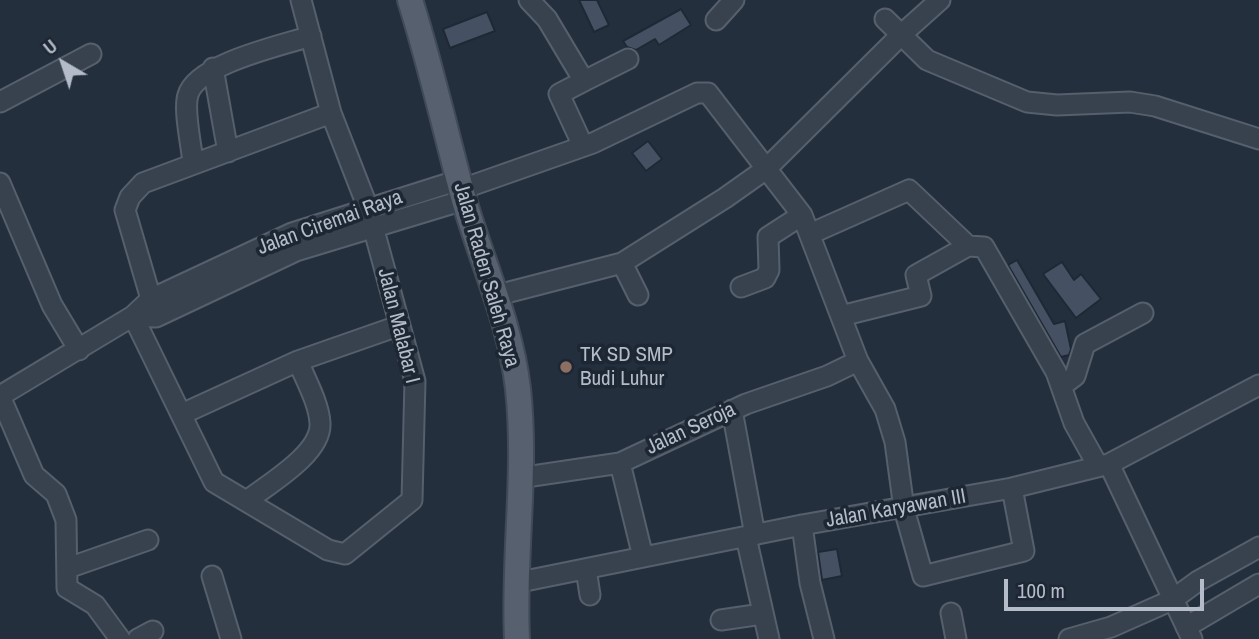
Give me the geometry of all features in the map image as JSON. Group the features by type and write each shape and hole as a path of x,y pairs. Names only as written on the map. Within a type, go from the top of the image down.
{"main road":[{"name":"Jalan Raden Saleh Raya","path":"412,1 518,389 519,478 515,583 517,639"}],"street":[{"name":"Jalan Malabar I","path":"248,500 328,550 345,554 412,500 415,381 368,208 331,113 301,0"},
{"path":"530,0 553,28 584,81"},
{"path":"716,20 734,0"},
{"path":"494,296 622,263 766,169 907,39 940,0"},
{"path":"885,19 927,60 1027,102 1056,105 1130,102 1155,106 1259,139"},
{"path":"193,164 187,96 213,68 311,36"},
{"path":"0,102 90,54"},
{"path":"583,146 559,94 628,59"},
{"path":"213,68 228,152"},
{"path":"462,190 583,146 705,92 734,124 802,215 858,361 885,409 895,442 904,509 923,576 1024,551 1012,488"},
{"path":"151,299 125,210 130,197 143,183 331,113"},
{"path":"0,183 52,304 79,350"},
{"name":"Jalan Ciremai Raya","path":"133,316 156,317 269,253 292,233 368,208 462,190"},
{"name":"Jalan Ciremai Raya","path":"0,396 133,316 151,299 269,253 296,251 373,228 462,190"},
{"path":"810,234 908,190 933,210 968,246"},
{"path":"741,286 765,278 769,270 768,237 802,215"},
{"path":"841,316 921,296 916,275 968,246 984,247 1063,385 1074,423 1104,465 1189,633 1259,584"},
{"path":"622,263 638,295"},
{"path":"1063,385 1075,376 1085,344 1143,313"},
{"path":"133,316 214,482 248,500 313,448 320,434 320,419 298,361"},
{"path":"182,414 298,361 398,326"},
{"name":"Jalan Seroja","path":"519,478 620,463 732,410 827,376 858,361"},
{"name":"Jalan Karyawan III","path":"515,583 802,526 1012,488 1104,465 1259,384"},
{"path":"0,396 34,475 56,494 66,520 67,588 95,605 120,639"},
{"path":"732,410 762,614 769,639"},
{"path":"620,463 643,557"},
{"path":"802,526 810,583 824,639"},
{"path":"68,568 148,540"},
{"path":"1069,639 1111,626 1172,600 1198,581 1259,547"},
{"path":"586,569 590,595"},
{"path":"212,576 231,639"},
{"path":"951,613 956,639"},
{"path":"721,620 762,614"}],"building":[{"path":"579,0 597,0 609,25 594,32"},
{"path":"681,9 691,25 659,45 655,39 636,50 627,47 623,41"},
{"path":"487,12 495,31 450,48 443,29"},
{"path":"648,141 662,159 646,171 632,153"},
{"path":"1017,260 1054,324 1065,321 1071,349 1069,355 1061,357 1008,265"},
{"path":"1062,262 1074,280 1081,274 1101,299 1076,318 1043,274"},
{"path":"837,549 842,576 822,580 818,552"}],"place":[{"name":"TK SD SMP Budi Luhur","path":"566,367"}]}
